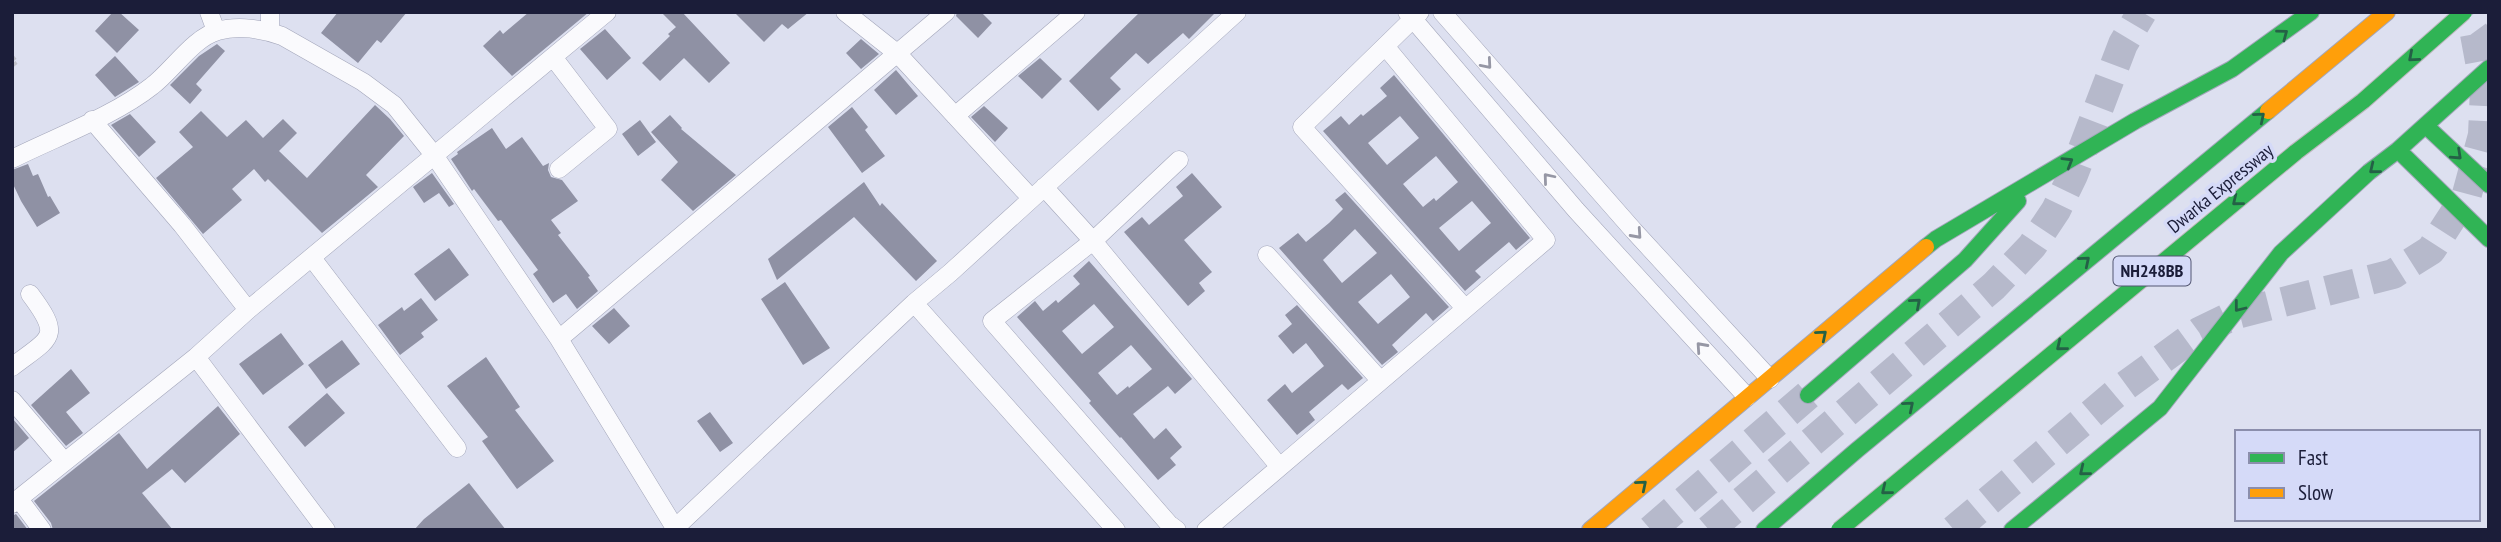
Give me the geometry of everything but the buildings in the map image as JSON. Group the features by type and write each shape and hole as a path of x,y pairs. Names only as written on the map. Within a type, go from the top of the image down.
{"main road":[{"name":"Dwarka Expressway","path":"1764,530 2387,12"},
{"name":"Dwarka Expressway","path":"1839,530 2286,161 2363,101 2464,12"},
{"path":"1590,530 1936,239 2135,121 2232,69 2309,13"},
{"path":"2012,530 2160,408 2281,253 2489,68"},
{"path":"2426,125 2489,185"},
{"path":"2398,150 2489,239"},
{"path":"1808,395 1965,260 2035,181"}],"street":[{"path":"209,12 216,31"},
{"path":"270,12 270,32"},
{"path":"42,530 16,501 197,357 248,310 607,12"},
{"path":"845,12 898,54 955,116 1093,241 1279,466"},
{"path":"559,339 946,12"},
{"path":"955,116 1076,12"},
{"path":"12,138 17,156 92,120 152,87 200,40 216,31 243,29 282,36 381,93 434,155 559,339 674,529 914,303 1237,12"},
{"path":"1442,12 1634,231 1770,379"},
{"path":"1465,308 1302,127 1385,46 1413,14 1576,210 1747,397"},
{"path":"1206,530 1546,240 1385,46"},
{"path":"552,57 608,129 559,169"},
{"path":"92,120 182,225 248,310"},
{"path":"1177,530 992,321 1093,241 1179,160"},
{"path":"1267,255 1380,380"},
{"path":"312,258 457,448"},
{"path":"12,367 49,335 48,319 30,294"},
{"path":"914,303 1116,530"},
{"path":"197,357 326,530"},
{"path":"12,401 64,461"}],"path":[{"path":"12,57 17,62 12,65"}],"tunnel":[{"path":"1709,530 1994,286 2032,246 2056,210 2073,175 2123,44 2142,12"},
{"path":"1954,530 2121,389 2199,332 2236,314 2393,274 2431,250 2467,194 2483,135 2485,88 2475,34 2459,12"},
{"path":"1651,530 1808,395"}],"traffic: fast":[{"path":"1926,247 2135,121 2232,69 2311,12"},
{"path":"1839,530 2296,152 2363,101 2464,12"},
{"path":"2012,530 2160,408 2281,253 2489,68"},
{"path":"1764,530 2268,111"},
{"path":"2426,126 2489,185"},
{"path":"2398,150 2489,239"},
{"path":"1808,395 1965,260 2018,201"}],"traffic: slow":[{"path":"2268,111 2387,12"},
{"path":"1590,530 1926,247"}]}
